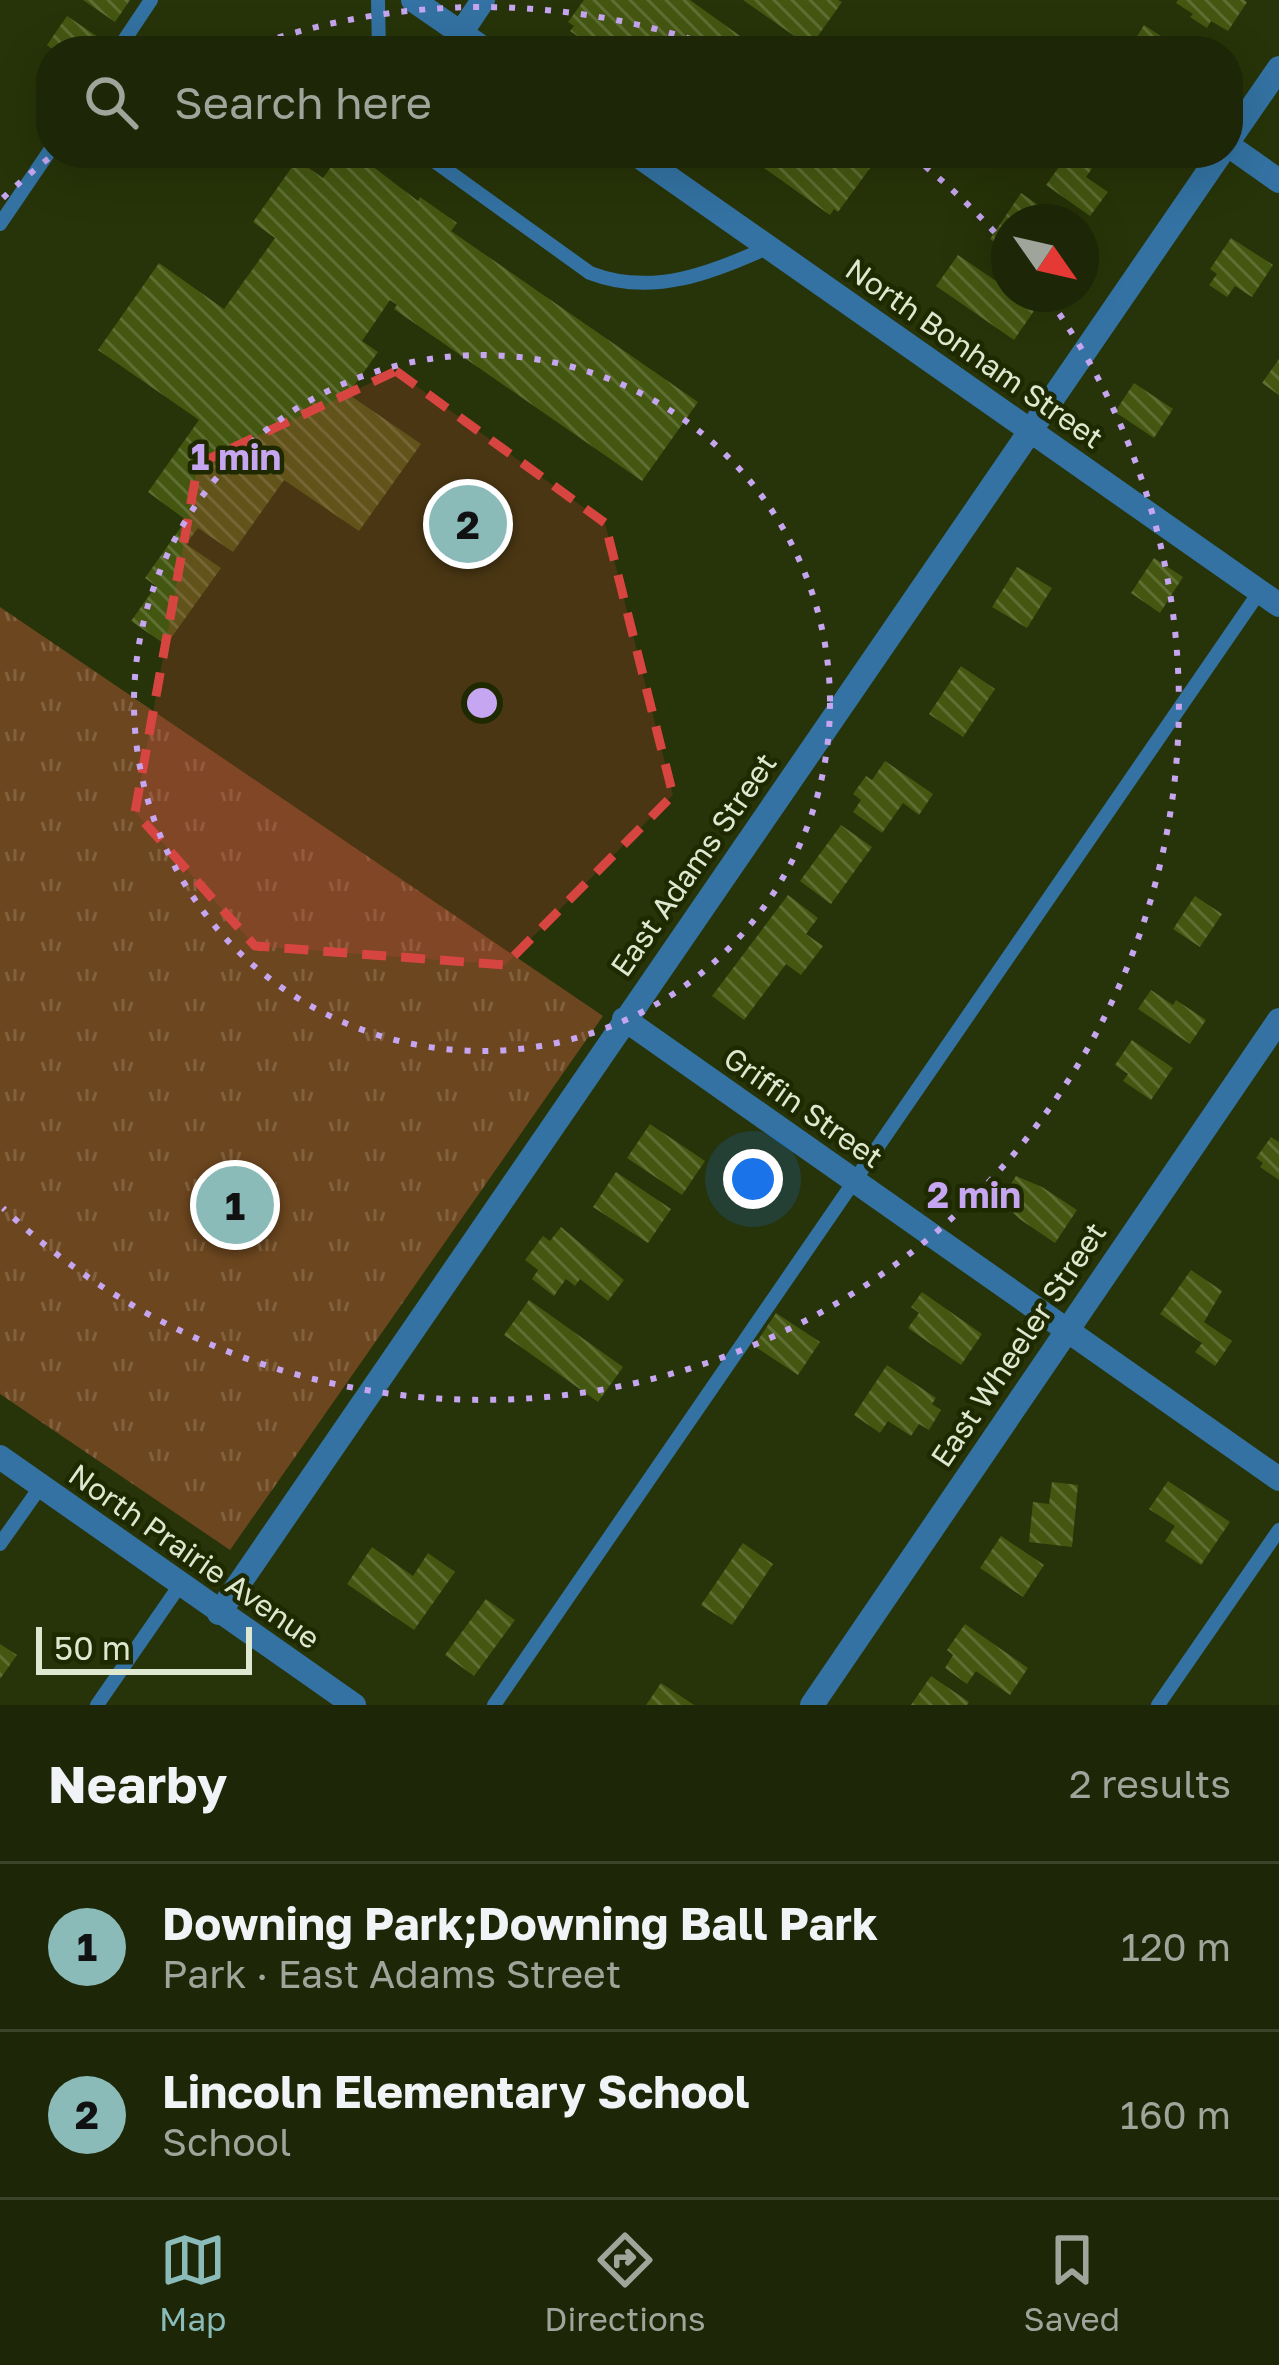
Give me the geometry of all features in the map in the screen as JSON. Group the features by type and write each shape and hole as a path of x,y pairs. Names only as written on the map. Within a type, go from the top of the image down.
{"street":[{"path":"413,0 465,36"},
{"path":"461,33 483,0"},
{"path":"1243,122 1279,68"},
{"path":"1243,155 1279,181"},
{"name":"North Bonham Street","path":"656,168 1269,598"},
{"name":"East Adams Street","path":"220,1613 1211,168"},
{"name":"Griffin Street","path":"624,1019 1279,1479"},
{"name":"East Wheeler Street","path":"812,1705 1279,1020"},
{"name":"North Prairie Avenue","path":"0,1456 354,1705"}],"lane":[{"path":"127,36 151,0"},
{"path":"378,0 379,36"},
{"path":"0,224 38,168"},
{"path":"444,168 590,272 617,283 663,282 715,272 769,247"},
{"path":"494,1705 855,1180 1269,598"},
{"path":"0,1544 41,1486"},
{"path":"1158,1705 1279,1530"},
{"path":"97,1705 180,1585"}],"highlighted area":[{"path":"396,371 605,523 673,795 505,965 255,946 135,812 198,464"}],"green space":[{"path":"0,607 603,1016 230,1550 0,1394"}],"building":[{"path":"83,0 130,0 115,22"},
{"path":"584,0 690,0 740,36 577,36 568,22"},
{"path":"743,0 842,2 818,36 794,36"},
{"path":"1178,0 1247,2 1228,31 1211,21 1207,28 1190,17 1193,14"},
{"path":"67,16 97,36 53,36"},
{"path":"1144,25 1161,36 1137,36"},
{"path":"291,168 309,168 323,178 330,168 375,168 457,223 451,231 698,402 642,481 394,309 397,305 390,300 362,341 378,352 348,394 421,444 359,531 284,480 233,552 198,528 186,544 221,568 166,645 131,621 156,586 145,578 186,520 148,492 199,420 98,350 159,263 224,309 275,238 253,222"},
{"path":"764,168 870,168 838,212 834,209 830,215"},
{"path":"1058,168 1092,168 1086,177 1108,192 1099,204 1073,204 1046,185"},
{"path":"1021,193 1037,204 1014,204"},
{"path":"1231,238 1273,265 1252,297 1235,286 1227,297 1209,285 1217,274 1210,269"},
{"path":"958,255 991,278 991,312 1033,312 1014,340 936,286"},
{"path":"1279,359 1279,395 1262,383"},
{"path":"1134,383 1173,409 1154,438 1115,412"},
{"path":"1154,558 1183,577 1160,613 1131,593"},
{"path":"1017,567 1052,588 1027,628 992,607"},
{"path":"961,666 995,689 963,737 929,714"},
{"path":"885,761 933,794 919,815 903,803 882,833 853,812 861,800 853,794 866,776 872,780"},
{"path":"841,825 872,847 831,904 800,881"},
{"path":"788,895 818,918 806,934 823,946 801,975 786,964 744,1020 712,996"},
{"path":"1195,896 1222,914 1200,947 1173,929"},
{"path":"1151,990 1206,1020 1190,1044 1138,1009"},
{"path":"1132,1040 1173,1068 1151,1100 1123,1081 1128,1074 1115,1065"},
{"path":"650,1124 705,1161 682,1195 627,1158"},
{"path":"1271,1137 1279,1142 1279,1180 1260,1167 1263,1163 1256,1158"},
{"path":"616,1172 671,1209 648,1243 593,1207"},
{"path":"1016,1176 1077,1210 1055,1243 1021,1220 1002,1198"},
{"path":"561,1227 624,1280 608,1301 580,1279 575,1286 566,1279 554,1296 532,1279 538,1270 525,1260 543,1236 550,1241"},
{"path":"1191,1270 1222,1291 1204,1322 1232,1341 1215,1366 1195,1352 1202,1343 1160,1314"},
{"path":"922,1292 982,1334 961,1365 908,1328 919,1313 911,1307"},
{"path":"529,1300 623,1367 598,1402 504,1335"},
{"path":"776,1313 820,1342 798,1375 754,1346"},
{"path":"887,1365 936,1398 932,1404 941,1410 929,1430 919,1424 911,1436 888,1421 880,1433 854,1415"},
{"path":"1168,1481 1230,1522 1201,1565 1165,1541 1175,1526 1149,1509"},
{"path":"1052,1482 1078,1485 1072,1547 1029,1542 1033,1502 1049,1504"},
{"path":"1001,1536 1044,1565 1023,1597 980,1568"},
{"path":"743,1543 773,1564 732,1625 701,1605"},
{"path":"372,1547 413,1576 428,1553 455,1572 414,1630 347,1584"},
{"path":"486,1599 515,1620 474,1676 445,1655"},
{"path":"965,1624 1028,1668 1010,1695 976,1671 967,1684 945,1668 953,1655 947,1650"},
{"path":"0,1644 17,1655 0,1679"},
{"path":"931,1676 969,1702 967,1705 911,1705"},
{"path":"661,1683 694,1705 646,1705"}],"place":[{"name":"Lincoln Elementary School","path":"468,524"},
{"name":"Downing Park;Downing Ball Park","path":"235,1205"}]}
